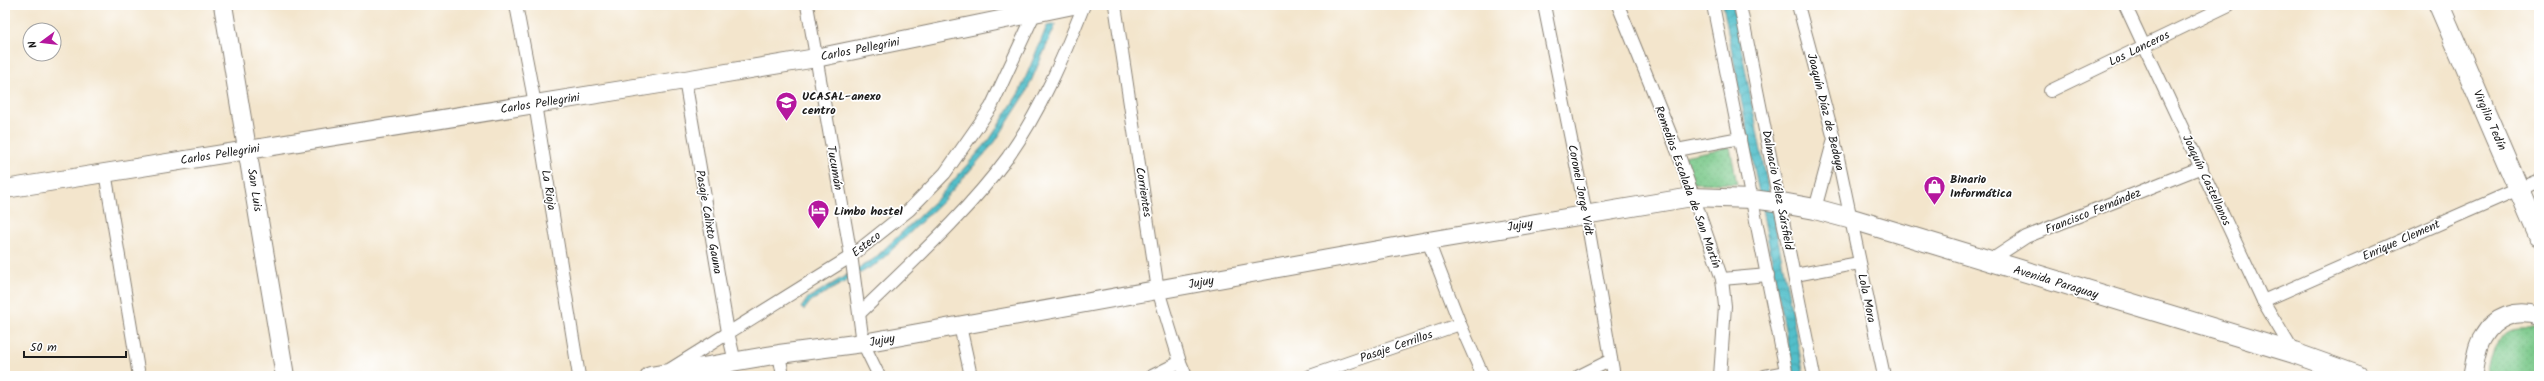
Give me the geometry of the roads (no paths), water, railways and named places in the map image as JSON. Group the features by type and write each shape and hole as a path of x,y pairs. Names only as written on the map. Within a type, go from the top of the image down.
{"main road":[{"name":"San Luis","path":"223,5 285,376"},
{"name":"Carlos Pellegrini","path":"5,189 816,58 1036,10 1073,5"},
{"name":"Virgilio Tedín","path":"2439,5 2539,236"},
{"name":"Jujuy","path":"656,375 779,354 863,343 1586,214 1692,197 1752,199"},
{"name":"Avenida Paraguay","path":"1752,199 1815,209 1852,219 1988,262 2294,353 2358,376"},
{"path":"2472,376 2482,338 2489,329 2503,317 2516,312 2539,316"}],"street":[{"name":"La Rioja","path":"516,5 535,104 579,376"},
{"name":"Tucumán","path":"807,5 860,313 863,343 879,376"},
{"path":"860,313 968,206 1008,156 1036,112 1050,84 1084,5"},
{"name":"Corrientes","path":"1115,5 1158,290 1180,362 1186,376"},
{"name":"Coronel Jorge Vidt","path":"1544,5 1586,214 1614,376"},
{"name":"Remedios Escalada de San Martín","path":"1618,5 1677,150 1692,197 1722,279 1725,306 1720,376"},
{"path":"1713,5 1768,275 1786,374 1765,376"},
{"name":"Dalmacio Vélez Sársfield","path":"1740,5 1782,203 1814,376"},
{"name":"Joaquín Díaz de Bedoya","path":"1798,5 1834,139 1852,219"},
{"name":"Joaquín Castellanos","path":"2125,5 2202,167 2263,301 2294,353"},
{"name":"Los Lanceros","path":"2050,91 2229,5"},
{"name":"Esteco","path":"656,375 851,259 909,210 945,173 991,107 1036,10"},
{"name":"Pasaje Calixto Gauna","path":"685,80 728,332 735,362"},
{"path":"1677,150 1740,138"},
{"path":"1815,209 1834,139"},
{"name":"Francisco Fernández","path":"1988,262 2026,237 2202,167"},
{"path":"105,172 139,376"},
{"name":"Enrique Clement","path":"2263,301 2539,180"},
{"name":"Lola Mora","path":"1852,219 1859,262 1884,376"},
{"path":"1428,241 1460,324 1484,376"},
{"path":"1795,275 1859,262"},
{"path":"1722,279 1768,275"},
{"name":"Pasaje Cerrillos","path":"1310,376 1460,324"},
{"path":"960,326 972,376"},
{"path":"779,354 782,376"},
{"path":"1579,376 1612,360"},
{"path":"715,376 735,362"},
{"path":"1152,376 1180,362"}],"water":[{"path":"1723,5 1733,5 1804,376 1794,376"},
{"path":"1056,24 1025,95 995,142 942,202 878,263 811,301 804,310 801,308 808,298 874,259 938,198 990,139 1020,91 1047,26"}],"place":[{"name":"UCASAL-anexo centro","path":"787,122"},
{"name":"Binario Informática","path":"1935,206"},
{"name":"Limbo hostel","path":"818,230"}]}
